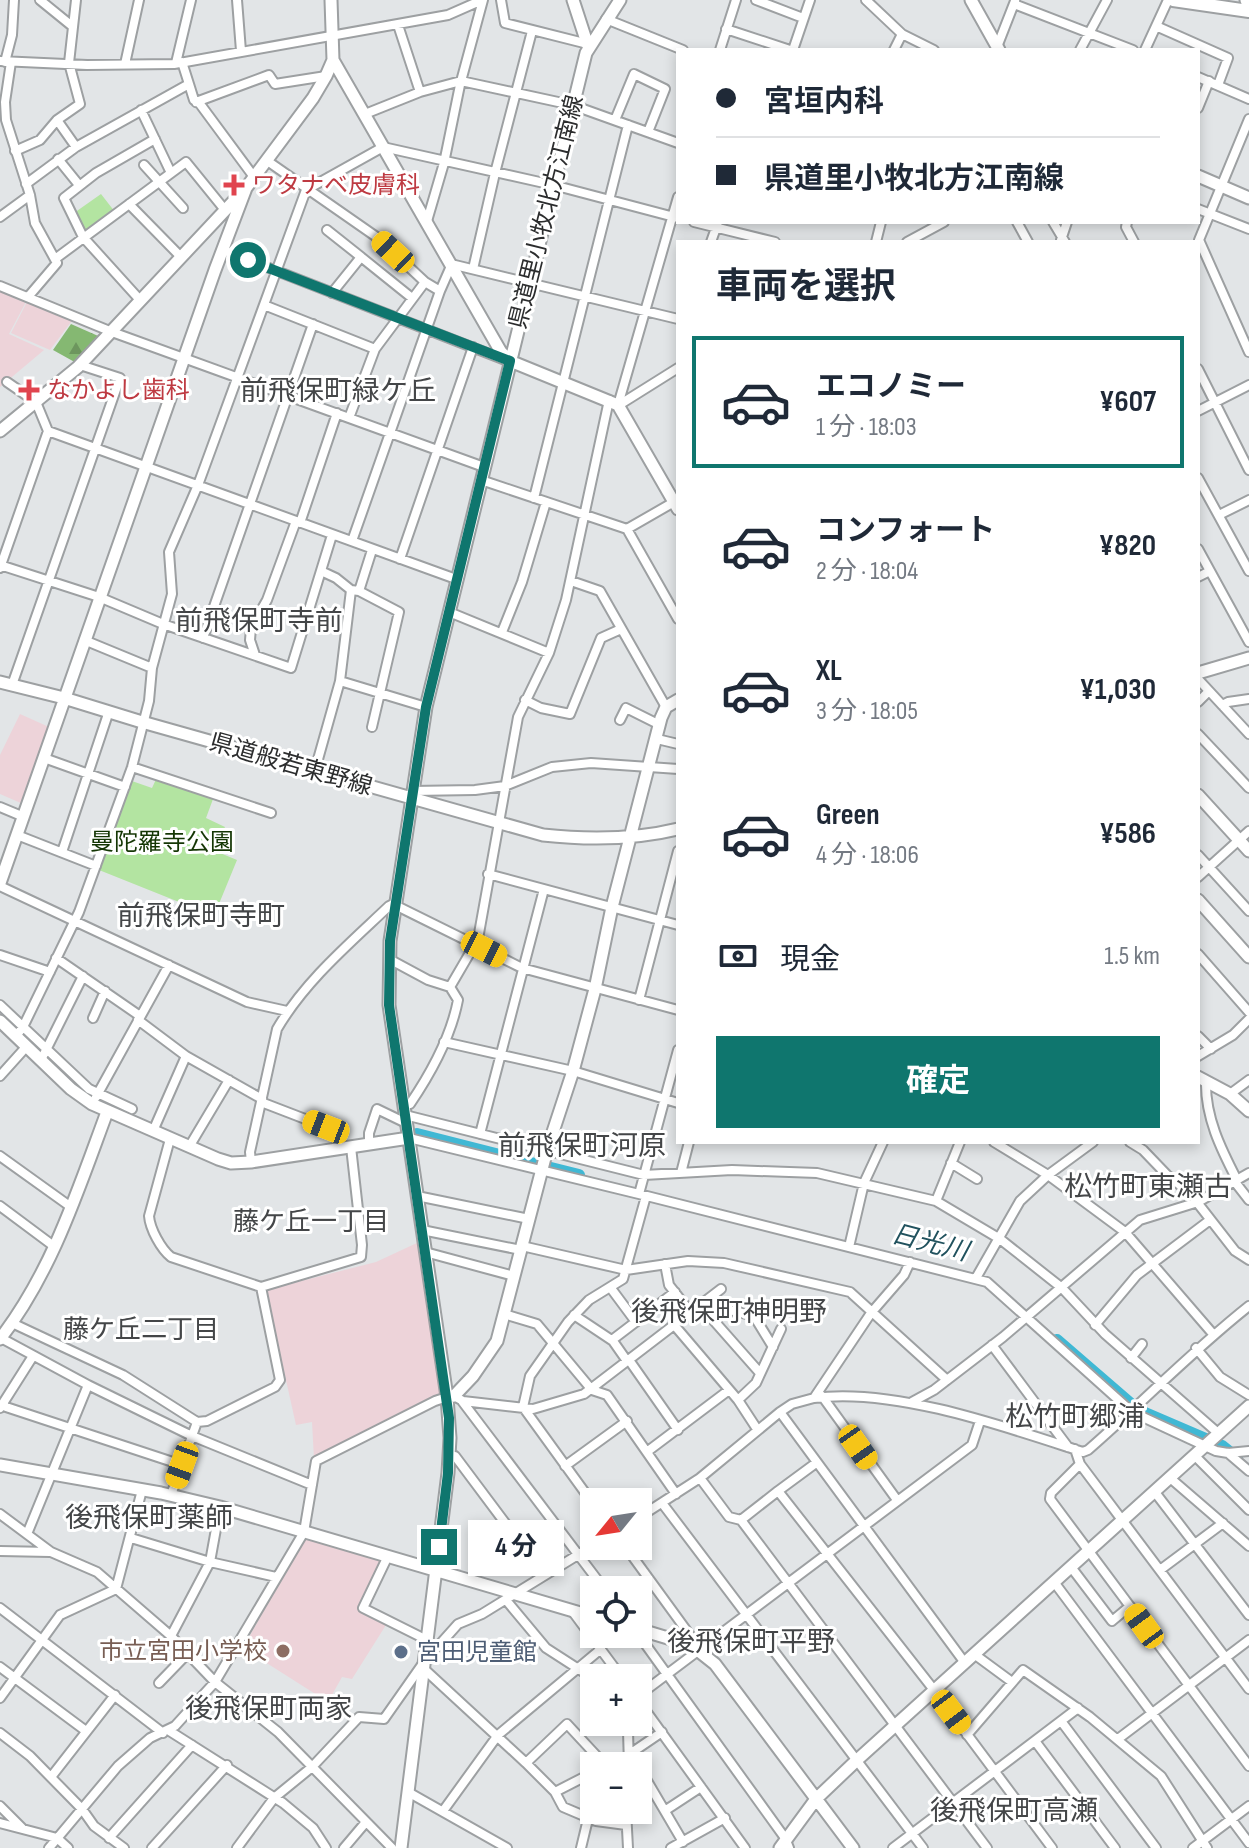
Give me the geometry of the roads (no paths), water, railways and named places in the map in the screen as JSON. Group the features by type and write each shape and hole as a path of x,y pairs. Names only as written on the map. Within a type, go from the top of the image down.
{"main road":[{"path":"1170,0 1249,10"}],"street":[{"path":"14,0 12,35 5,62 6,120 30,195 35,223 57,263 28,297"},
{"path":"40,0 72,26"},
{"path":"15,151 40,140 57,120 80,104 69,63 76,0"},
{"path":"125,64 139,0"},
{"path":"191,0 179,63 196,102 254,177"},
{"path":"237,0 241,51"},
{"path":"0,431 80,365 246,188 326,76 333,60 331,0"},
{"path":"5,62 179,63 448,15 482,0"},
{"path":"427,221 482,0"},
{"path":"501,0 505,23 588,45"},
{"path":"573,0 588,45"},
{"name":"県道里小牧北方江南線","path":"401,1848 454,1398 425,1252 389,1005 389,959 395,904 426,707 572,105 588,45 620,0"},
{"path":"721,48 736,0"},
{"path":"756,0 803,18"},
{"path":"785,11 789,0"},
{"path":"792,48 810,0"},
{"path":"866,0 902,34 930,48"},
{"path":"971,0 997,48"},
{"path":"1081,48 1107,0"},
{"path":"1146,48 1170,0"},
{"path":"1246,0 1249,10"},
{"path":"998,48 1014,2 1128,48"},
{"path":"606,19 678,48"},
{"path":"398,25 420,92"},
{"path":"1156,26 1228,58 1200,105"},
{"path":"726,29 785,48"},
{"path":"473,269 532,31"},
{"path":"895,48 902,34"},
{"path":"754,38 754,48"},
{"path":"333,60 501,352 510,361"},
{"path":"615,120 634,74 665,89 648,132"},
{"path":"196,102 269,75 275,84 326,76"},
{"path":"1200,78 1249,99"},
{"path":"365,114 420,92 461,81 572,105 676,142"},
{"path":"26,184 76,147 189,84"},
{"path":"141,110 171,173"},
{"path":"1199,240 1245,140 1249,119"},
{"path":"57,120 76,147"},
{"path":"534,498 628,125"},
{"path":"140,300 83,237 64,198 79,185 155,139"},
{"path":"20,1031 74,922 132,767 149,701 152,668 172,594 169,552 198,485 306,190 383,147 553,185 675,217 613,403 571,581 549,653 518,717 488,874 485,914 476,945 450,987"},
{"path":"58,159 79,185"},
{"path":"266,160 378,238 425,282 440,291"},
{"path":"55,259 186,162 225,210"},
{"path":"144,165 183,208"},
{"path":"1200,177 1249,198"},
{"path":"246,188 0,884 247,1002 287,1011"},
{"path":"0,217 30,195"},
{"path":"129,204 181,257"},
{"path":"1200,210 1249,229"},
{"path":"911,240 940,224"},
{"path":"717,225 767,240"},
{"path":"327,230 412,298"},
{"path":"223,250 613,403 676,506 627,529"},
{"path":"1202,256 1249,352"},
{"path":"332,293 361,257"},
{"path":"451,266 676,319"},
{"path":"352,541 451,266"},
{"path":"349,418 375,349 425,282"},
{"path":"0,286 112,332 484,467"},
{"path":"264,305 375,349"},
{"path":"203,638 313,324"},
{"path":"400,559 473,347"},
{"path":"4,685 48,581 120,378 80,365"},
{"path":"613,403 676,369"},
{"path":"1200,373 1249,470"},
{"path":"7,382 36,402 48,431 0,567 99,597 163,624 291,668 332,535"},
{"path":"1200,410 1249,385"},
{"path":"255,655 250,640 251,628 267,600 337,413"},
{"path":"48,431 456,579"},
{"path":"481,480 627,529 676,615"},
{"path":"1200,482 1249,571"},
{"path":"1219,515 1249,500"},
{"path":"502,632 522,582 546,502"},
{"path":"315,770 340,681 355,590 372,550"},
{"path":"1200,554 1249,642"},
{"path":"321,571 399,612 372,727"},
{"path":"1200,576 1210,571"},
{"path":"571,581 600,591 666,707"},
{"path":"449,612 549,653"},
{"path":"525,700 541,708 570,714 601,638 621,629"},
{"path":"84,640 152,668"},
{"path":"1200,675 1249,658"},
{"path":"1200,679 1249,734"},
{"path":"340,681 426,707"},
{"name":"県道般若東野線","path":"4,685 64,698 412,795 543,835 585,839 629,838 676,829"},
{"path":"1200,700 1209,691"},
{"path":"1222,705 1249,699"},
{"path":"454,1398 497,1341 547,1150 595,989 612,907 660,725 666,707 676,701"},
{"path":"620,720 626,708 660,725"},
{"path":"62,852 109,711"},
{"path":"1200,736 1249,788"},
{"path":"657,739 676,744"},
{"path":"44,758 125,787"},
{"path":"412,795 505,786 552,767 591,763 676,769"},
{"path":"132,767 271,813"},
{"path":"1200,797 1249,851"},
{"path":"0,807 24,817"},
{"path":"1200,875 1249,831"},
{"path":"17,835 96,866"},
{"path":"1200,857 1249,911"},
{"path":"639,1000 676,859"},
{"path":"488,874 676,924"},
{"path":"480,1134 544,889"},
{"path":"1200,902 1249,957"},
{"path":"250,1156 277,1029 287,1011 320,973 389,906 395,904 522,968 676,1009"},
{"path":"0,955 50,972"},
{"path":"1200,956 1249,1012"},
{"path":"56,958 105,991 186,1056 262,1100 326,1127"},
{"path":"389,959 428,980 450,987 458,1000 431,1073 405,1114"},
{"path":"95,1098 169,965"},
{"path":"44,1053 83,976"},
{"path":"93,1018 105,991"},
{"path":"0,1005 20,1031 44,1053 71,1089 132,1109"},
{"path":"1200,1055 1233,1035 1249,1019"},
{"path":"0,1021 20,1031 27,1046 44,1053"},
{"path":"1200,1038 1211,1049"},
{"path":"444,1042 573,1071 676,1102"},
{"path":"0,1076 27,1046"},
{"path":"155,1126 186,1056"},
{"path":"581,1488 524,1409 530,1376 574,1315 589,1300 623,1279 644,1175 676,1057"},
{"path":"1202,1079 1230,1094 1249,1111"},
{"path":"1202,1079 1218,1144 1249,1200"},
{"path":"192,1142 229,1080"},
{"path":"1230,1094 1249,1080"},
{"path":"95,1098 107,1112 155,1126 170,1139 192,1142 231,1163 250,1156 351,1147 369,1138 409,1138 976,1277 987,1282 1029,1316 1134,1409 1210,1440"},
{"path":"369,1138 377,1109 644,1175 732,1170 817,1173 936,1201 1000,1239 1062,1288 1095,1325 1161,1385 1210,1440 1216,1451 1249,1451"},
{"path":"107,1112 55,1247 12,1323 0,1338 192,1436 312,1485"},
{"path":"170,1139 148,1220 166,1253 261,1287 361,1257 351,1147"},
{"path":"681,1173 688,1144"},
{"path":"850,1245 864,1183 882,1144"},
{"path":"936,1201 959,1144"},
{"path":"976,1277 1020,1201 1048,1175 1090,1144"},
{"path":"1133,1144 1198,1202 1235,1251 1249,1260"},
{"path":"1012,1146 1125,1232 1213,1334"},
{"path":"0,1156 71,1207"},
{"path":"951,1163 977,1179"},
{"path":"912,1402 947,1380 1029,1316 1140,1220 1198,1202 1249,1173"},
{"path":"417,1196 529,1219"},
{"path":"0,1206 55,1247"},
{"path":"1095,1325 1137,1275 1210,1220"},
{"path":"422,1230 626,1270 688,1261 724,1263 850,1292 947,1380"},
{"path":"425,1252 514,1276"},
{"path":"818,1397 871,1313 904,1275 910,1262"},
{"path":"665,1264 669,1285 691,1313"},
{"path":"12,1323 123,1375 197,1422 207,1421 275,1387 280,1380 261,1287"},
{"path":"610,1287 636,1322"},
{"path":"49,1848 118,1766 150,1738 182,1719 215,1682 304,1532 316,1461 435,1401 454,1398 533,1409 592,1390 721,1289"},
{"path":"612,1340 675,1292"},
{"path":"700,1305 760,1373"},
{"path":"652,1509 700,1478 780,1412 792,1404 818,1397 912,1402 1088,1450 1161,1385 1196,1348 1249,1306"},
{"path":"711,1316 722,1308 754,1316 773,1347"},
{"path":"504,1314 537,1324 592,1390 607,1395 676,1494"},
{"path":"574,1315 612,1340 678,1430"},
{"path":"675,1326 738,1400 757,1429"},
{"path":"738,1400 756,1383 781,1329"},
{"path":"1131,1358 1142,1344"},
{"path":"992,1345 1072,1448 1080,1464 1249,1689"},
{"path":"1196,1348 1220,1377 1249,1395"},
{"path":"33,1356 2,1406 182,1465"},
{"path":"27,1534 88,1385"},
{"path":"648,1451 729,1390"},
{"path":"818,1397 897,1500"},
{"path":"454,1398 595,1576"},
{"path":"649,1648 785,1845 816,1799 857,1760 1249,1406"},
{"path":"780,1412 864,1527 969,1658 1012,1682"},
{"path":"565,1466 627,1421"},
{"path":"652,1687 972,1445 980,1421"},
{"path":"171,1495 197,1422"},
{"path":"1230,1453 1249,1471"},
{"path":"1194,1455 1249,1510"},
{"path":"449,1456 455,1456 544,1575"},
{"path":"741,1520 816,1463"},
{"path":"1080,1464 1049,1495 1249,1766"},
{"path":"0,1465 171,1495 220,1507 510,1597 580,1614"},
{"path":"1169,1477 1249,1546"},
{"path":"700,1478 729,1517 741,1520 987,1848"},
{"path":"0,1698 60,1615 116,1589 142,1490"},
{"path":"778,1491 934,1690 1052,1848"},
{"path":"1154,1491 1249,1615"},
{"path":"662,1503 923,1848"},
{"path":"171,1636 210,1562 220,1507"},
{"path":"0,1514 51,1552 97,1572 171,1636 215,1682 278,1732 392,1848"},
{"path":"1160,1570 1223,1523"},
{"path":"131,1538 210,1562 276,1577"},
{"path":"0,1551 51,1552"},
{"path":"237,1848 274,1798 312,1767 359,1717 384,1719 458,1624 579,1555"},
{"path":"387,1558 363,1608 427,1640"},
{"path":"635,1560 700,1650 715,1664 853,1848"},
{"path":"1071,1567 1112,1621 1130,1606"},
{"path":"1054,1582 1248,1840"},
{"path":"510,1597 546,1648 580,1670"},
{"path":"0,1608 165,1731 227,1765 274,1798 313,1828 326,1848"},
{"path":"573,1612 612,1664"},
{"path":"652,1636 700,1650"},
{"path":"1118,1739 1249,1640"},
{"path":"443,1811 498,1735 601,1649"},
{"path":"159,1683 188,1653"},
{"path":"424,1665 555,1792 563,1807 580,1815"},
{"path":"0,1667 86,1731"},
{"path":"967,1735 1023,1670 1078,1708 1161,1776 1205,1844"},
{"path":"51,1777 115,1695"},
{"path":"893,1848 1078,1708"},
{"path":"652,1718 745,1848"},
{"path":"1061,1721 1156,1848"},
{"path":"526,1763 567,1724 593,1752"},
{"path":"634,1752 662,1732"},
{"path":"0,1733 30,1756 82,1809 94,1826 124,1848"},
{"path":"1035,1741 1115,1848"},
{"path":"109,1838 192,1745"},
{"path":"152,1848 227,1765"},
{"path":"555,1792 580,1779"},
{"path":"666,1810 701,1787"},
{"path":"652,1788 683,1842"},
{"path":"408,1792 507,1848"},
{"path":"0,1806 23,1829"},
{"path":"1193,1848 1205,1844 1249,1806"},
{"path":"671,1848 725,1818"},
{"path":"344,1848 366,1822"},
{"path":"0,1823 57,1838 68,1848"},
{"path":"581,1848 587,1824"},
{"path":"620,1824 626,1825 628,1848"}],"waterway":[{"name":"日光川","path":"417,1134 539,1165"},
{"name":"日光川","path":"547,1167 579,1175"},
{"name":"日光川","path":"1057,1340 1138,1410 1222,1446 1237,1458"}],"place":[{"name":"ワタナベ皮膚科","path":"234,185"},
{"name":"なかよし歯科","path":"29,390"},
{"name":"市立宮田小学校","path":"283,1651"},
{"name":"宮田児童館","path":"401,1652"}],"district":[{"name":"前飛保町緑ケ丘","path":"338,390"},
{"name":"前飛保町寺前","path":"259,620"},
{"name":"前飛保町寺町","path":"201,915"},
{"name":"前飛保町河原","path":"582,1145"},
{"name":"松竹町東瀬古","path":"1148,1186"},
{"name":"藤ケ丘一丁目","path":"311,1221"},
{"name":"後飛保町神明野","path":"729,1311"},
{"name":"藤ケ丘二丁目","path":"141,1329"},
{"name":"松竹町郷浦","path":"1075,1416"},
{"name":"後飛保町薬師","path":"149,1517"},
{"name":"後飛保町平野","path":"751,1641"},
{"name":"後飛保町両家","path":"269,1708"},
{"name":"後飛保町高瀬","path":"1014,1810"}],"park label":[{"name":"曼陀羅寺公園","path":"162,842"}]}
